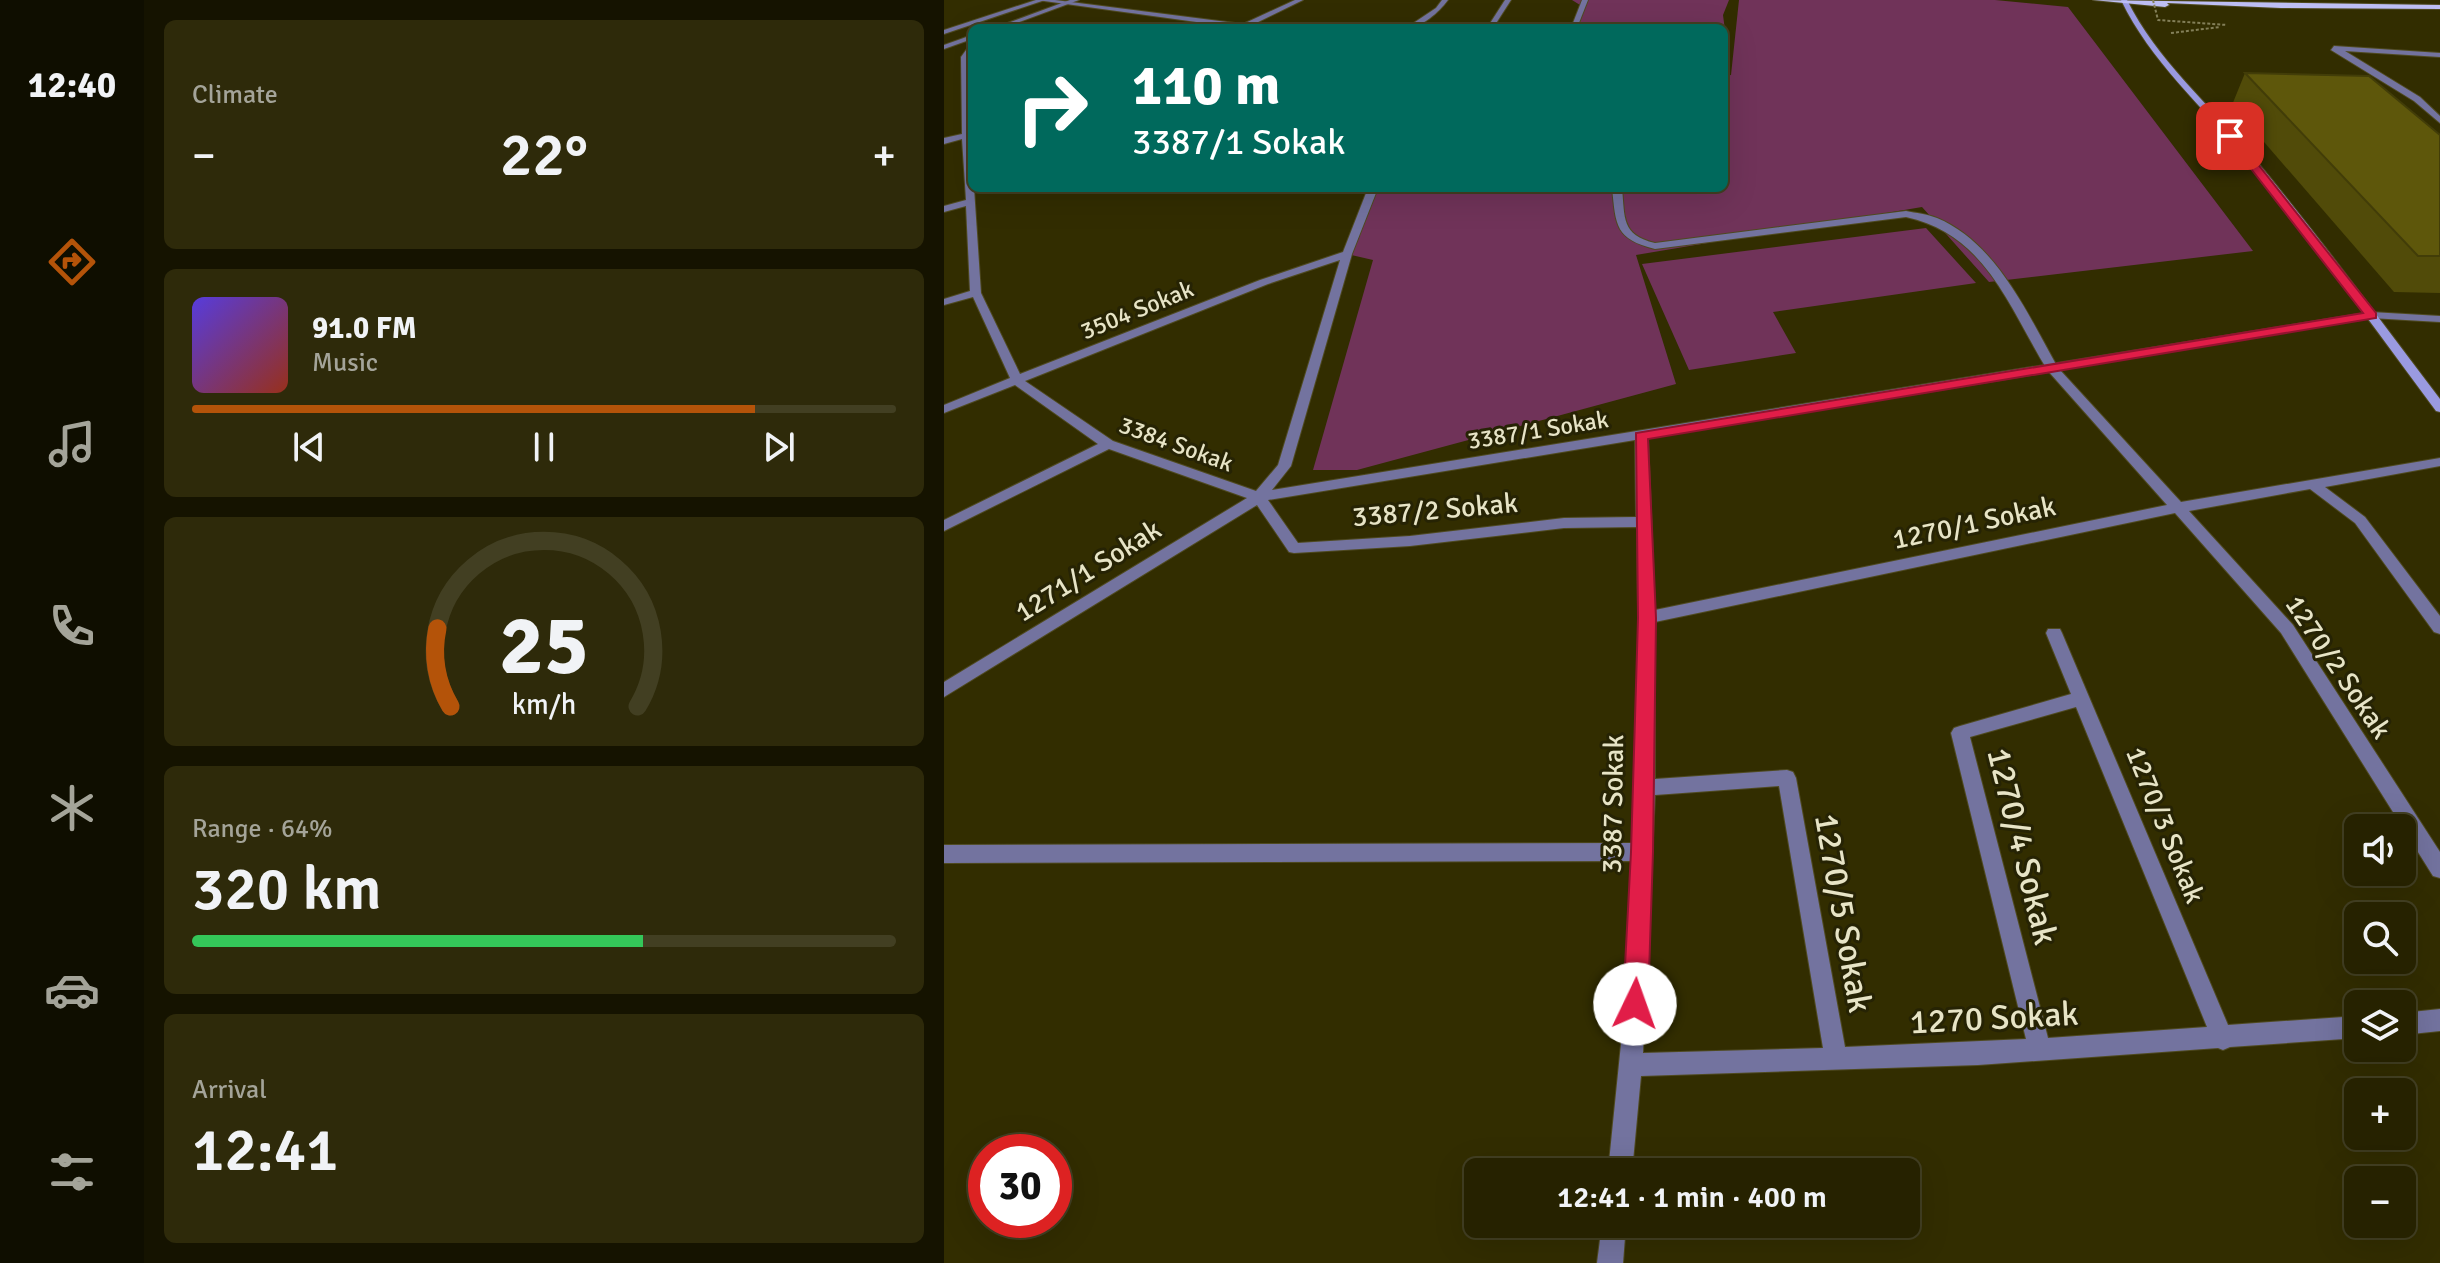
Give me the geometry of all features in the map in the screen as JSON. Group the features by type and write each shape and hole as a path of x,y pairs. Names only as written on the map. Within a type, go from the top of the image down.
{"main road":[{"path":"2097,0 2247,10 2440,14"},
{"path":"2153,0 2440,7"},
{"path":"2124,1 2144,35 2290,208 2440,408"},
{"path":"2206,3 2247,10"}],"street":[{"path":"968,24 1041,0 1074,1 1231,24"},
{"path":"1249,24 1300,0"},
{"path":"1415,24 1438,9 1445,0"},
{"path":"1493,24 1508,0"},
{"path":"1576,24 1585,0"},
{"path":"1008,24 1074,1"},
{"path":"944,32 968,24"},
{"path":"944,47 968,38"},
{"path":"2440,55 2334,48 2417,99 2440,121"},
{"path":"968,53 965,57 968,116"},
{"path":"2417,99 2429,99"},
{"path":"944,141 968,135"},
{"path":"970,192 976,293 1018,382"},
{"path":"1347,254 1371,192"},
{"name":"1270/2 Sokak","path":"1617,192 1622,230 1629,238 1655,246 1906,214 1938,219 1955,229 2007,287 2052,368 2287,629 2440,869"},
{"path":"944,209 970,202"},
{"name":"3504 Sokak","path":"944,409 1264,282 1347,254"},
{"name":"3384 Sokak","path":"1018,382 1108,444 1259,497 1284,466 1347,254"},
{"path":"944,302 976,293"},
{"name":"3387/1 Sokak","path":"1259,497 2371,315 2440,319"},
{"name":"3387 Sokak","path":"1622,1158 1632,1065 1644,788 1647,618 1641,436"},
{"path":"944,526 1108,444"},
{"name":"1270/1 Sokak","path":"1647,618 2177,508 2440,462"},
{"path":"2313,485 2360,520 2440,628"},
{"name":"3387/2 Sokak","path":"1259,497 1294,548 1410,541 1564,523 1643,522"},
{"name":"1271/1 Sokak","path":"944,690 1259,497"},
{"name":"1270/3 Sokak","path":"2054,633 2223,1039"},
{"name":"1270/4 Sokak","path":"2040,1050 1960,733 2082,698"},
{"name":"1270/5 Sokak","path":"1644,788 1787,778 1836,1059"},
{"path":"944,854 1642,852"},
{"path":"2416,1023 2440,1020"},
{"name":"1270 Sokak","path":"1632,1065 2040,1050 2344,1028"},
{"path":"1610,1263 1613,1238"}],"path":[{"path":"2144,35 2213,31 2227,25 2158,20 2153,0"}],"shaded area":[{"path":"1572,0 1729,0 1723,15 1724,24 1573,24 1580,5"},
{"path":"1739,0 1995,0 2068,7 2253,251 1989,282 1922,207 1636,255 1676,384 1357,470 1313,470 1373,260 1347,254 1371,192 1728,192 1728,75 1731,75"},
{"path":"1926,228 1976,283 1773,312 1796,353 1689,370 1642,264"}],"building":[{"path":"2245,73 2369,76 2440,135 2440,256 2418,256"}],"route":[{"path":"1635,1004 1647,618 1641,436 2371,315 2290,208 2230,136"}]}
